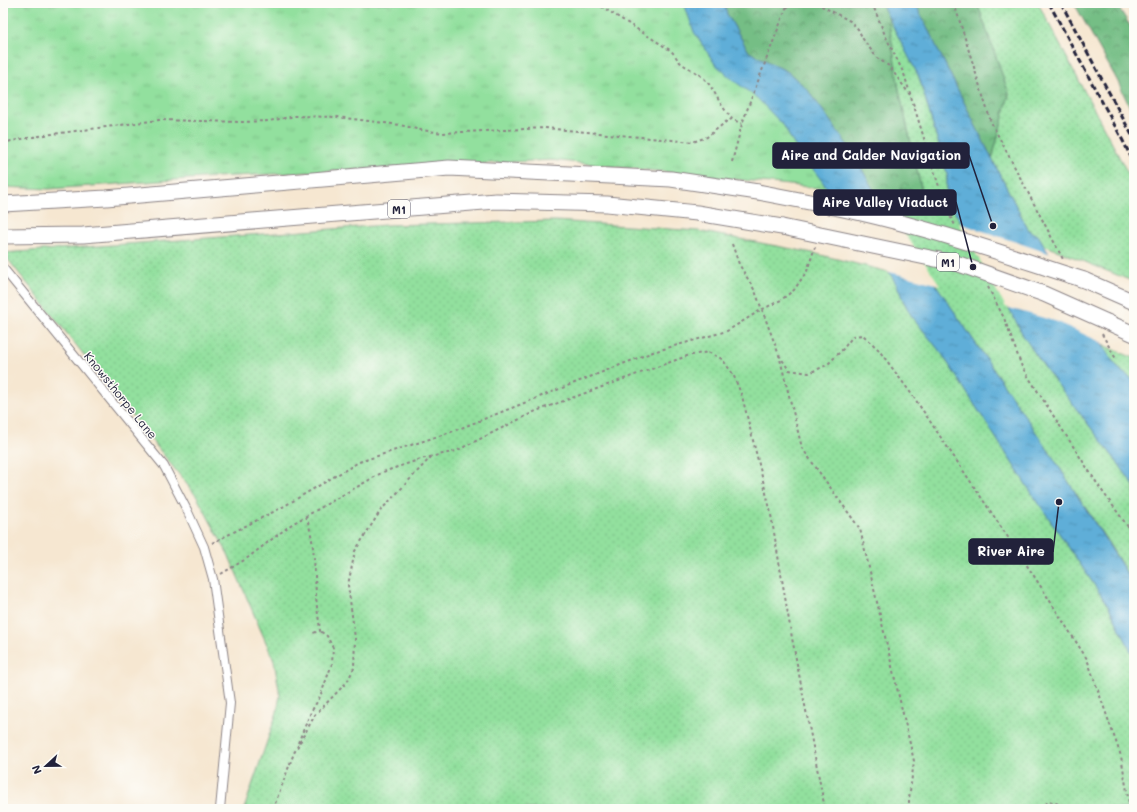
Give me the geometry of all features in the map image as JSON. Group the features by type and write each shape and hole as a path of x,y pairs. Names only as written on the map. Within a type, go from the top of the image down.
{"highway":[{"name":"M1","path":"3,204 106,198 449,168 671,179 758,192 848,210 915,227 982,246 1084,280 1134,302"},
{"name":"M1","path":"9,236 84,235 496,201 607,204 697,213 782,227 959,264 1044,294 1104,327 1133,334"}],"street":[{"name":"Knowsthorpe Lane","path":"3,268 164,466 204,547 213,579 230,703 220,809"}],"path":[{"path":"596,3 670,50 682,64 702,76 712,87 732,120 742,124"},
{"path":"732,162 742,124 788,3"},
{"path":"786,9 791,3"},
{"path":"816,3 850,21 858,29 863,40 877,58 889,66 911,97"},
{"path":"954,3 991,122 1064,262"},
{"path":"3,144 11,141 45,135 159,120 269,121 295,116 337,117 400,125 443,133 545,128 693,142 707,138 727,121 732,120"},
{"path":"732,244 739,264 755,291 779,355 802,448 860,529 914,761 909,809"},
{"path":"204,547 281,508 359,462 451,432 653,352 727,331 761,310 781,300 794,290 807,271 815,247"},
{"path":"1104,327 1116,359"},
{"path":"779,355 789,370 809,373 827,366 853,336 863,335 878,349 918,402 1030,570 1087,659 1121,756 1130,809"},
{"path":"213,579 246,559 292,524 328,502 383,472 432,456 456,451 536,411 687,356 708,352 722,359 733,374 742,396 770,509 825,809"},
{"path":"294,753 315,715 347,682 354,668 355,638 348,585 355,551 381,510 432,456"},
{"path":"273,809 294,753 311,712 320,697 332,664 333,648 327,636 320,631 314,556 310,527 306,516"},
{"path":"313,633 320,631"},
{"path":"1041,809 1049,801 1062,805 1064,809"}],"green space":[{"path":"3,3 701,3 828,189 551,160 215,177 49,189 3,187"},
{"path":"724,3 881,3 888,16 899,90 922,192 900,188 905,208 880,202 853,153 807,89 788,72 749,52 727,14"},
{"path":"915,3 977,3 1009,94 992,159"},
{"path":"977,3 1038,3 1134,185 1134,282 1044,245 1038,235 1029,231 992,159 1009,94"},
{"path":"1074,3 1116,3 1134,32 1134,116 1117,80"},
{"path":"888,16 919,77 947,173 947,192 949,201 1024,337 1045,368 1134,486 1134,585 1052,456 880,202 905,208 900,188 922,192 899,90"},
{"path":"556,221 698,231 813,253 889,272 897,285 911,315 942,354 1027,486 1110,609 1134,657 1134,809 244,809 277,712 280,695 274,661 228,554 197,497 3,253 386,225"},
{"path":"1103,345 1134,358 1134,380 1122,372 1111,359"}],"water":[{"path":"684,3 724,3 727,14 749,52 788,72 807,89 853,153 880,202 1052,456 1133,583 1134,657 1110,609 1027,486 942,354 911,315 897,285 889,272 793,143 784,126 757,98 715,64 694,32"},
{"path":"881,3 915,3 1029,231 1038,235 1111,359 1122,372 1130,377 1134,382 1134,486 1045,368 1024,337 949,201 947,192 947,173 919,77"}],"pier":[{"path":"825,189 884,203 940,285 886,271"},
{"path":"959,223 1051,254 1105,344 1058,322 1006,307"}],"railway":[{"path":"1049,3 1134,163"},
{"path":"1061,3 1134,139"}],"place":[{"name":"Aire and Calder Navigation","path":"993,226"},
{"name":"Aire Valley Viaduct","path":"973,267"},
{"name":"River Aire","path":"1059,502"}]}
